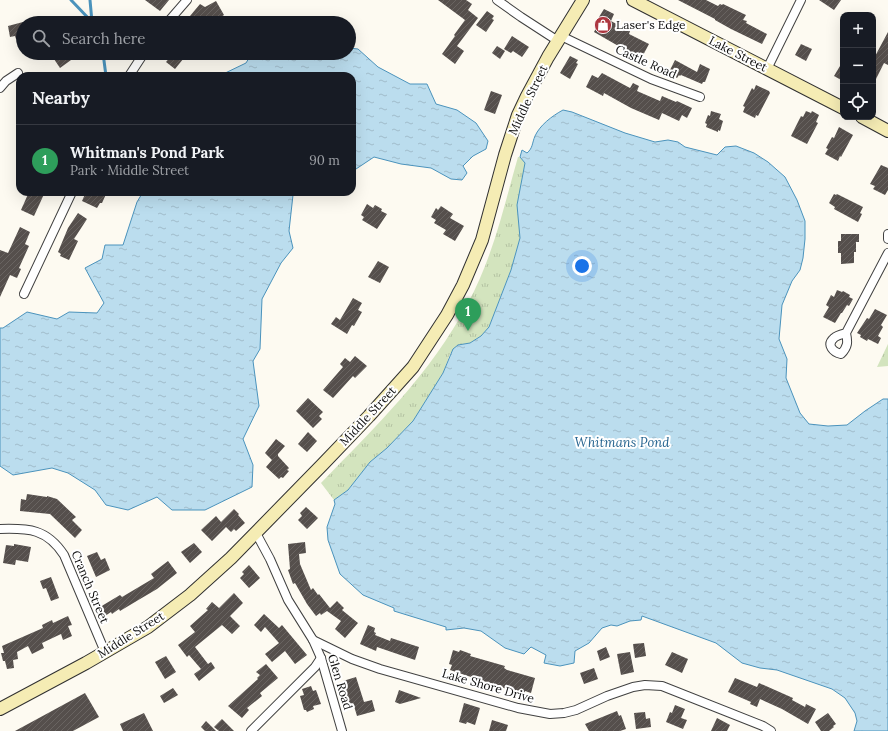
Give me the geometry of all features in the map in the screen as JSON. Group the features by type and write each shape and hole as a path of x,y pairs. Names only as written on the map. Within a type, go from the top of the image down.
{"main road":[{"name":"Middle Street","path":"0,710 148,627 190,596 256,533 401,381 421,356 447,315 463,285 482,240 505,155 518,115 534,82 583,0"},
{"name":"Lake Street","path":"633,0 840,106"},
{"path":"868,120 888,131"}],"street":[{"path":"173,16 187,0"},
{"name":"Castle Road","path":"497,0 521,17 559,38 651,79 700,97"},
{"path":"767,69 801,0"},
{"path":"132,72 139,60"},
{"path":"0,88 6,81 16,74"},
{"path":"24,294 70,196"},
{"path":"888,234 888,239"},
{"path":"846,333 888,253"},
{"name":"Cranch Street","path":"0,529 26,529 36,531 45,535 59,548 64,555 105,652"},
{"path":"256,533 270,559 288,600 313,640"},
{"name":"Glen Road","path":"313,640 321,658 342,731"},
{"name":"Lake Shore Drive","path":"313,640 352,659 380,669 536,712 550,714 564,713 576,710 622,690 645,685 654,685 672,689 764,726 771,731"},
{"path":"251,731 310,673 321,658"}],"green space":[{"path":"518,157 520,157 525,163 520,238 511,270 489,327 481,336 470,343 458,345 450,354 443,373 413,421 387,448 370,462 348,490 334,500 321,483 382,420 419,377 453,329 468,303 477,286 491,250 503,213"},
{"path":"888,344 888,366 877,367"}],"water":[{"path":"356,49 358,49 378,67 410,84 427,84 436,104 457,110 476,123 488,141 486,149 473,156 463,166 467,173 462,180 451,179 431,168 401,164 374,157 356,169 356,72 227,72 246,63 248,60 356,60"},
{"name":"Whitmans Pond","path":"563,110 572,112 625,133 655,142 668,140 678,142 685,147 717,155 725,147 736,146 754,153 768,162 785,177 797,200 805,221 803,258 800,270 792,281 782,305 779,339 787,359 786,378 800,413 809,424 828,426 847,425 883,399 888,399 888,731 854,731 857,721 855,713 845,698 832,689 777,670 760,668 742,663 716,643 642,616 641,620 630,621 617,626 611,625 602,628 589,643 575,651 574,663 560,666 544,663 546,655 531,647 524,654 505,648 481,631 464,628 446,630 446,627 394,611 394,608 363,595 340,574 328,540 327,527 335,504 334,500 348,490 370,462 387,448 413,421 443,373 453,349 458,345 470,343 481,336 489,327 511,270 520,238 517,205 525,163 520,157 522,150 527,153 540,128"},
{"path":"141,196 293,196 289,231 293,248 281,263 262,299 260,349 253,361 259,406 243,439 253,465 252,487 205,510 172,510 157,497 128,510 106,505 95,490 68,473 52,468 13,475 0,466 0,328 3,328 27,312 57,319 69,312 97,313 104,303 85,268 102,259 105,245 123,245 137,202"}],"building":[{"path":"145,0 169,0 160,11"},
{"path":"438,0 466,0 472,4 468,10 478,18 457,46 464,51 455,64 442,54 465,20"},
{"path":"678,0 706,0 718,6 723,4 746,15 743,20 747,21 746,23 767,34 762,44"},
{"path":"819,0 841,0 834,10"},
{"path":"216,1 224,15 190,16 200,4 205,7"},
{"path":"604,9 614,14 611,21 630,31 629,34 649,44 641,59 594,32 601,18 599,17"},
{"path":"487,11 494,16 492,19 494,20 486,32 476,25"},
{"path":"16,24 16,39 15,36 10,37 8,26"},
{"path":"888,32 888,65 884,63 876,79 876,54"},
{"path":"512,36 529,47 522,57 513,51 511,53 504,49"},
{"path":"801,44 812,49 806,61 795,55"},
{"path":"497,46 505,51 500,59 492,53"},
{"path":"570,56 578,60 576,63 578,64 570,79 560,73"},
{"path":"55,60 71,60 60,68"},
{"path":"168,60 182,60 175,69 166,62"},
{"path":"675,60 697,72 700,64 710,69 705,82 702,84 681,75 677,78 670,74 672,72 670,70"},
{"path":"840,66 840,79 834,76"},
{"path":"602,73 630,88 633,83 639,86 637,91 660,101 662,96 692,108 687,118 682,115 679,121 662,113 659,120 631,108 604,93 603,96 586,87 592,75 598,78"},
{"path":"756,85 769,91 770,93 758,116 756,115 755,118 743,112 745,107 743,106 752,88 754,90"},
{"path":"491,91 502,95 495,114 484,110"},
{"path":"711,111 721,114 719,119 723,121 720,131 718,130 718,132 706,127 707,124 705,123 708,115 710,116"},
{"path":"806,111 811,113 812,111 819,115 816,122 818,123 807,144 791,136 801,116 803,117"},
{"path":"839,127 853,135 838,161 825,154 828,149 826,148 832,137 834,138"},
{"path":"881,165 888,168 888,190 885,195 873,189 875,186 870,184"},
{"path":"834,194 837,194 863,207 860,213 862,214 858,222 834,209 835,207 829,203"},
{"path":"27,196 43,196 34,216 21,210"},
{"path":"84,196 105,196 102,203 100,203 97,208 82,201"},
{"path":"367,204 373,208 375,205 387,214 377,229 362,220 364,217 361,215"},
{"path":"441,206 453,214 450,218 464,226 455,241 443,234 446,230 434,223 436,220 431,217 436,208 438,210"},
{"path":"78,213 87,219 74,239 78,241 69,260 60,256 61,254 58,252 68,228"},
{"path":"20,227 30,232 25,244 29,246 19,268 21,269 17,278 10,275 0,297 0,250 8,253"},
{"path":"841,234 859,234 859,242 856,242 856,252 854,252 854,263 841,264 841,253 838,253 838,241 841,241"},
{"path":"378,261 389,267 380,283 368,277"},
{"path":"837,290 843,291 850,295 849,297 853,299 835,323 823,317 829,307 826,305 831,295 834,297"},
{"path":"353,298 362,303 358,310 362,312 354,326 352,325 347,334 331,324 336,317 340,320"},
{"path":"875,309 887,315 881,325 883,327 878,336 881,338 878,344 868,339 867,341 860,337 861,335 857,333"},
{"path":"355,356 367,366 355,378 353,376 333,398 323,390 343,367 340,364 345,358 350,362"},
{"path":"308,398 323,412 319,416 322,419 313,428 296,411"},
{"path":"308,432 317,441 307,452 298,444"},
{"path":"276,439 285,446 278,456 289,468 287,470 289,471 283,478 281,477 279,479 266,467 272,460 265,453"},
{"path":"27,494 47,496 57,499 76,517 72,520 82,530 75,538 50,514 20,511 21,499 26,500"},
{"path":"306,507 318,518 307,529 298,520 302,516 300,513"},
{"path":"234,509 245,523 236,531 234,529 231,532 226,527 212,541 201,530 216,516 221,522"},
{"path":"305,542 306,553 299,554 300,564 311,590 313,588 330,608 337,601 344,608 342,610 358,623 345,638 335,629 341,621 327,611 316,616 295,583 293,584 288,570 290,569 288,544"},
{"path":"194,543 202,552 190,563 181,552"},
{"path":"14,544 31,547 28,562 16,560 15,565 3,563 6,545 14,546"},
{"path":"97,552 101,560 105,558 110,570 96,577 87,556"},
{"path":"168,561 177,573 157,589 120,611 119,609 112,614 111,612 105,616 100,607 120,595 122,597 154,578 151,574"},
{"path":"249,565 260,578 249,588 240,578 244,574 242,572"},
{"path":"51,577 59,598 51,601 46,588 43,589 40,581"},
{"path":"234,593 243,603 230,616 240,626 232,634 222,625 195,647 208,664 211,662 215,668 199,681 194,674 201,669 189,655 187,657 178,645 195,632 190,626 208,610 206,609 212,602 219,608"},
{"path":"264,614 279,628 282,625 307,655 295,664 285,651 272,662 265,654 279,643 265,627 261,632 254,625"},
{"path":"68,616 72,625 68,626 72,636 63,640 61,634 42,643 44,648 32,654 28,646 17,652 18,659 13,660 14,668 7,669 1,653 4,653 2,646 43,628 42,625 52,620 53,623"},
{"path":"368,625 375,628 375,635 390,641 391,638 419,647 415,660 377,647 376,651 360,644"},
{"path":"644,643 646,656 635,658 633,644"},
{"path":"606,647 610,657 600,661 597,651"},
{"path":"453,650 459,652 460,650 471,654 470,656 505,666 504,668 507,670 535,678 531,693 525,691 524,694 516,692 450,670 452,665 449,664"},
{"path":"630,652 634,672 621,675 617,654"},
{"path":"672,652 688,659 682,673 665,665"},
{"path":"166,656 176,672 165,679 155,662"},
{"path":"266,664 278,678 260,693 262,696 247,708 249,710 242,718 228,706 258,679 257,678 260,675 256,672"},
{"path":"594,668 598,679 584,684 580,673"},
{"path":"356,677 364,702 372,700 375,711 357,716 354,706 349,708 343,681"},
{"path":"735,678 757,687 759,683 793,698 792,700 805,707 806,704 816,709 808,724 782,709 760,699 757,707 750,704 751,702 728,692"},
{"path":"311,686 313,691 316,690 321,704 313,706 314,709 307,712 304,710 300,696 304,695 302,689"},
{"path":"173,688 178,695 164,703 160,696"},
{"path":"399,690 421,698 400,704 395,702"},
{"path":"85,693 99,717 73,731 15,731"},
{"path":"464,703 480,708 475,725 467,722 466,724 459,722"},
{"path":"675,705 685,709 681,718 687,720 683,729 666,722"},
{"path":"617,711 619,716 621,715 626,729 620,731 589,731 585,724"},
{"path":"645,712 646,719 650,718 651,727 636,729 634,713"},
{"path":"144,713 153,731 123,731 120,724"},
{"path":"828,713 836,724 829,731 821,731 815,722"},
{"path":"717,718 730,725 727,731 711,731"},
{"path":"222,719 234,731 219,731 214,727"},
{"path":"492,720 508,725 506,731 489,731"},
{"path":"206,721 216,731 205,731 201,727"}],"waterway":[{"path":"71,0 86,16"},
{"path":"90,0 91,16"},
{"path":"104,60 105,72"}],"place":[{"name":"Laser's Edge","path":"603,25"},
{"name":"Whitman's Pond Park","path":"468,331"}]}
